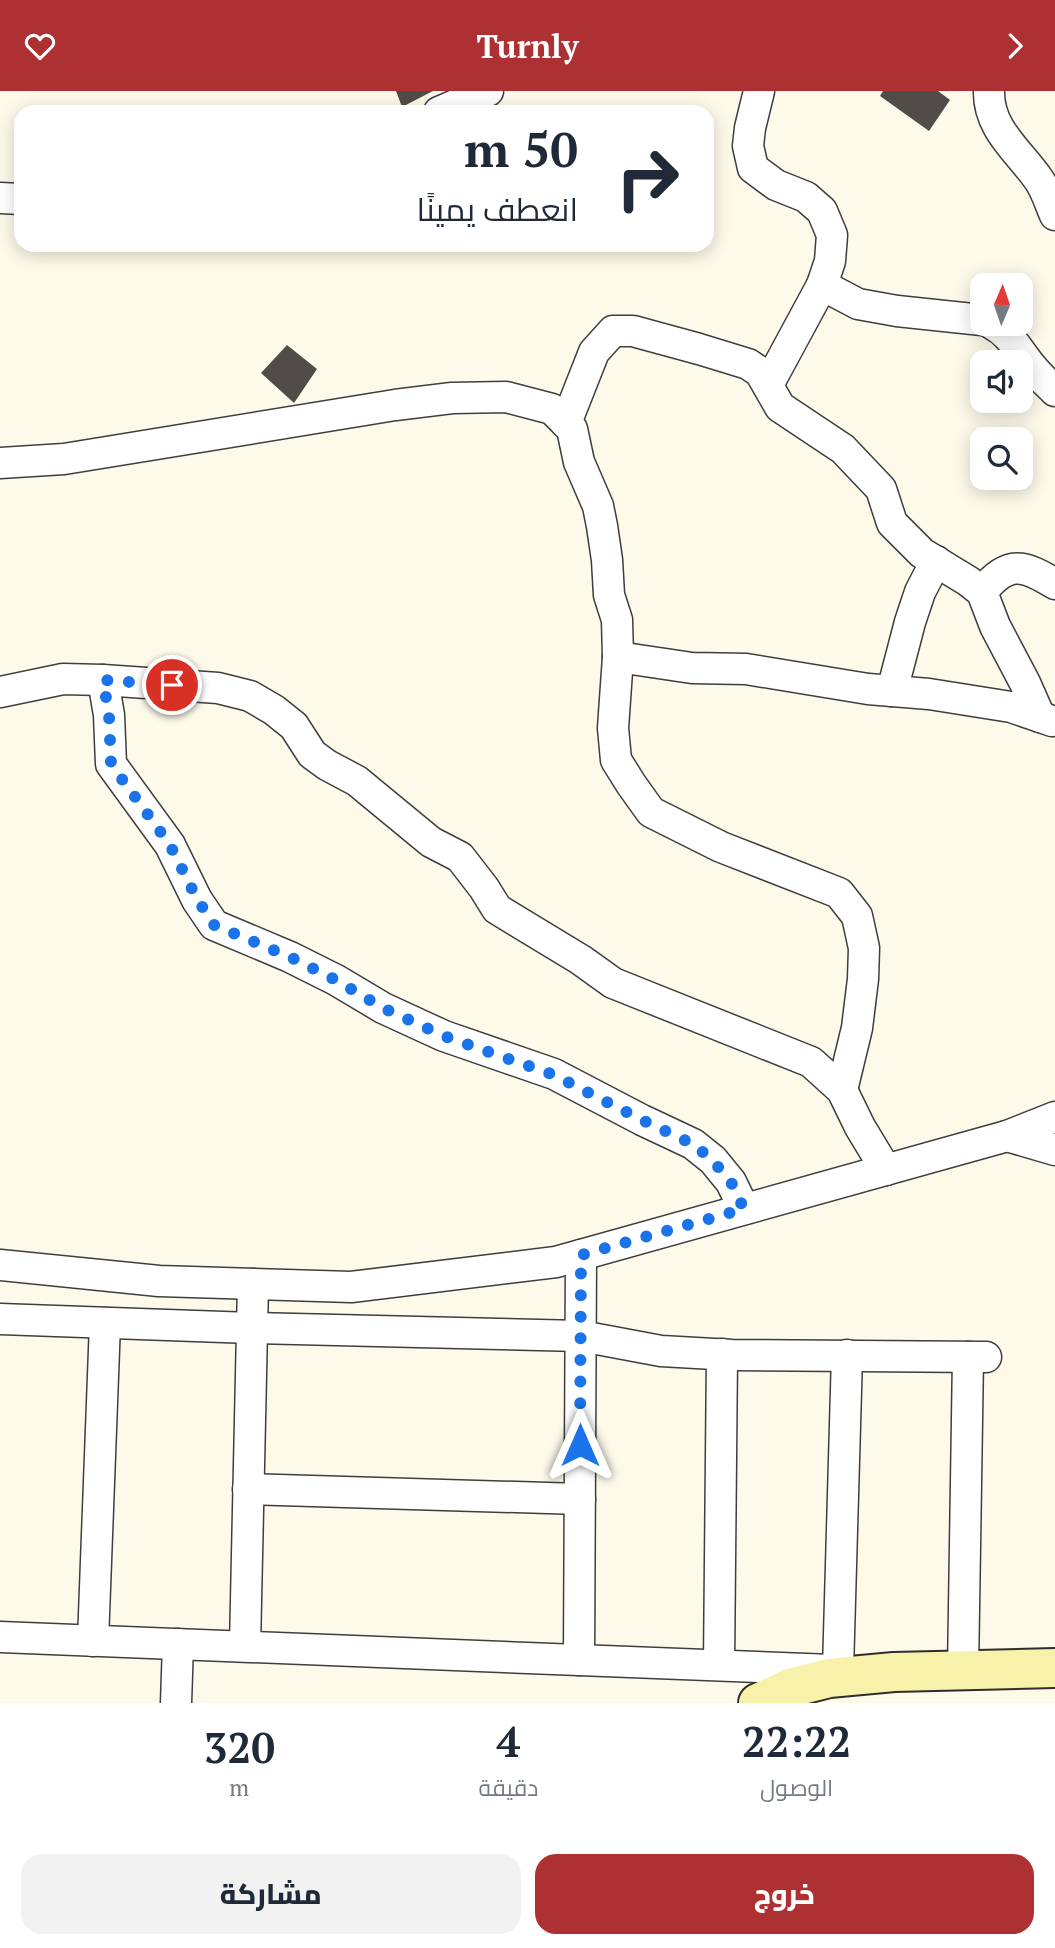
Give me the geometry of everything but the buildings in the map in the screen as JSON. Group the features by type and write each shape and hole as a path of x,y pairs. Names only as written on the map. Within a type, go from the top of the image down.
{"main road":[{"path":"758,1703 790,1688 829,1678 894,1672 1055,1668"}],"street":[{"path":"455,105 488,91"},
{"path":"759,91 748,146 753,168 776,185 806,197 822,211 832,235 830,261 822,285 768,385"},
{"path":"989,91 993,119 1040,181 1055,215"},
{"path":"822,285 858,304 970,319"},
{"path":"566,423 594,352 613,331 633,331 748,364 760,372 780,407 843,449 881,489 892,523 922,553 968,580 982,592 995,626 1025,683 1048,719"},
{"path":"1009,336 1032,367 1055,391"},
{"path":"0,463 64,459 452,398 506,397 552,409 572,429 579,462 598,506 607,560 608,595 617,620 618,657 613,728 616,760 631,785 651,812 721,847 839,893 858,916 864,948 863,979 857,1028 842,1090"},
{"path":"892,691 913,612 936,561"},
{"path":"982,592 990,581 1014,568 1031,570 1055,584"},
{"path":"618,657 692,668 746,669 868,689 929,694 1011,707 1048,719"},
{"path":"0,692 63,679 218,688 250,695 294,726 312,754 357,781 431,842 460,857 498,909 613,983 811,1062 842,1090 860,1127 887,1170"},
{"path":"103,680 109,715 111,764 170,845 197,899 214,925 290,957 383,1008 444,1036 554,1075 693,1144 712,1160 731,1182 744,1209"},
{"path":"0,1265 159,1281 351,1287 556,1262 1007,1136 1055,1117"},
{"path":"1007,1136 1055,1150"},
{"path":"579,1660 581,1255"},
{"path":"245,1646 253,1284"},
{"path":"0,1319 581,1336 661,1351 722,1354 977,1357 963,1671"},
{"path":"93,1641 105,1323"},
{"path":"719,1665 722,1354"},
{"path":"838,1670 847,1355"},
{"path":"248,1489 580,1499"},
{"path":"0,1637 894,1672"},
{"path":"176,1703 178,1644"}],"route":[{"path":"172,685 103,680 109,715 110,760 127,788 170,845 181,870 214,925 290,957 383,1008 444,1036 554,1075 590,1092 693,1144 712,1160 731,1182 744,1209 581,1255 580,1445"}]}
